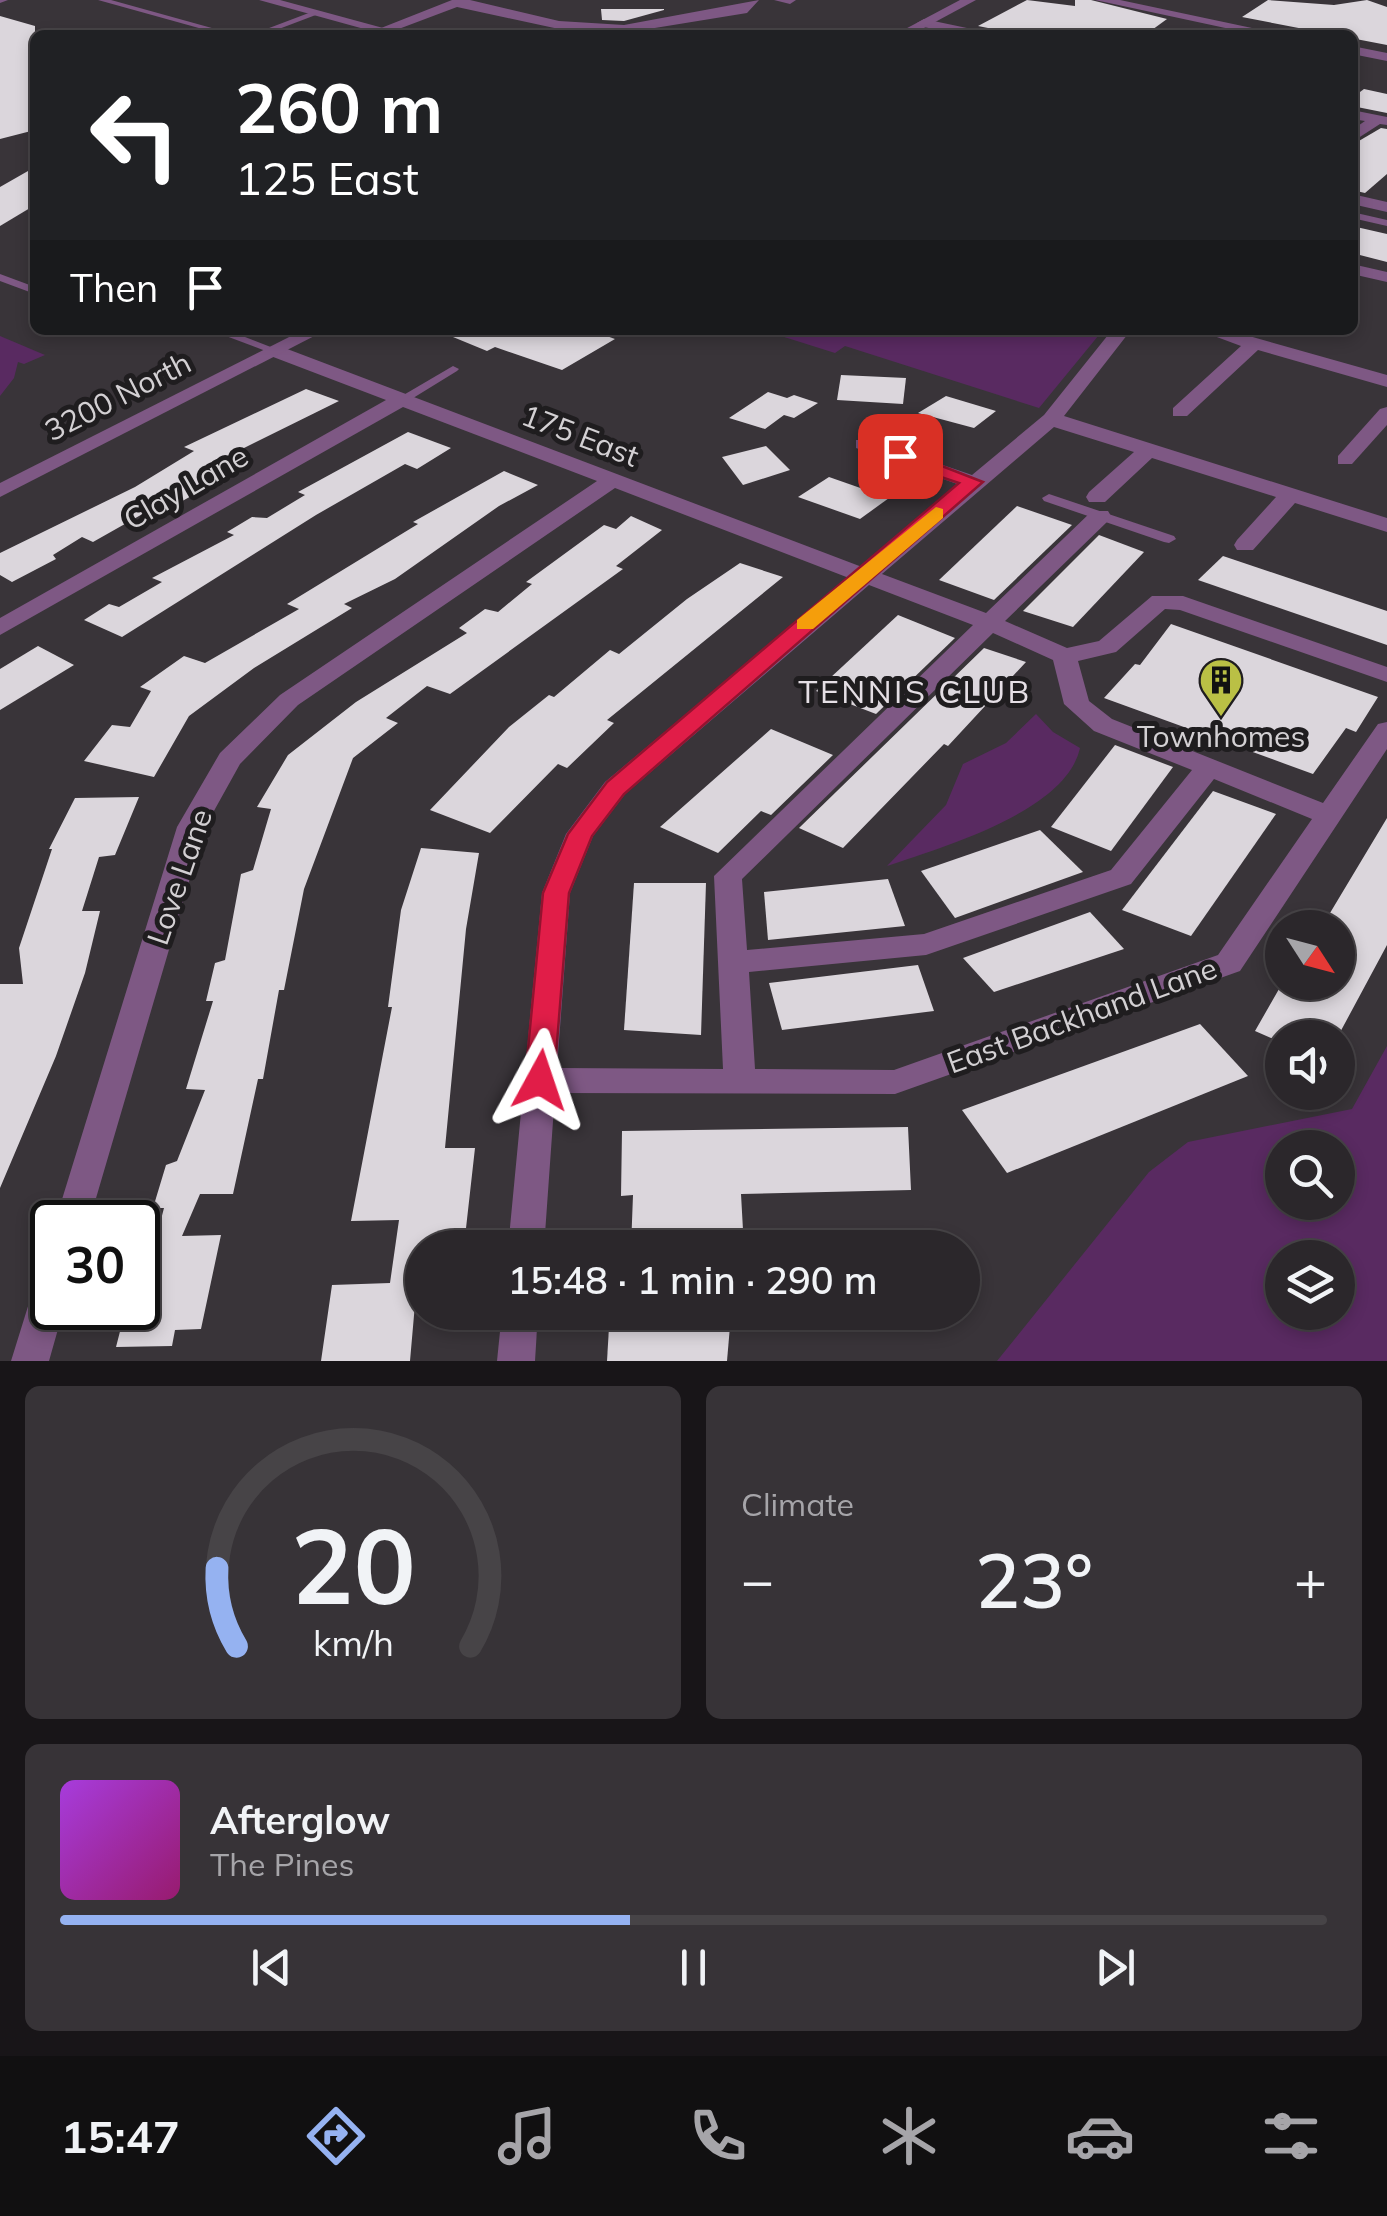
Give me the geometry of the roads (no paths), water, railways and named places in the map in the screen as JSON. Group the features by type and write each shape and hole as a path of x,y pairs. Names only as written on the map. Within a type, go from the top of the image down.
{"street":[{"path":"265,0 369,30"},
{"path":"386,30 460,2 558,25 624,29 747,9 754,0"},
{"path":"780,0 790,0"},
{"path":"911,30 970,0"},
{"path":"1106,0 1253,30"},
{"path":"924,23 957,30"},
{"path":"1358,51 1387,57"},
{"path":"1358,134 1382,120"},
{"path":"1358,202 1382,214"},
{"path":"1358,270 1387,277"},
{"path":"1358,281 1387,288"},
{"name":"3200 North","path":"0,491 307,335"},
{"path":"528,1230 556,893 580,834 615,788 1051,419 1118,335"},
{"path":"1225,335 1387,381"},
{"path":"1180,412 1254,343"},
{"name":"175 East","path":"275,351 992,624 1064,656"},
{"name":"Clay Lane","path":"0,628 400,400"},
{"path":"1345,460 1387,413"},
{"path":"1051,419 1387,526"},
{"path":"863,444 973,482"},
{"path":"740,1082 728,876 992,624 1148,450"},
{"name":"Love Lane","path":"79,1200 192,827 229,758 289,700 611,481"},
{"path":"1246,546 1290,494"},
{"path":"1330,816 1103,725 1077,704 1064,656 1106,647 1160,601 1183,603 1387,674"},
{"name":"East Backhand Lane","path":"540,1080 895,1082 1230,963 1387,730"},
{"path":"736,962 926,944 1121,877 1209,767"},
{"path":"30,1361 39,1330"},
{"path":"516,1361 519,1330"}],"lane":[{"path":"102,0 214,30"},
{"path":"269,30 316,13"},
{"path":"0,277 30,289"},
{"path":"230,335 275,351"},
{"path":"400,400 453,370"},
{"path":"1049,498 1098,507 1169,539"}],"place":[{"name":"Townhomes","path":"1221,718"}],"district":[{"name":"TENNIS CLUB","path":"915,692"}]}
